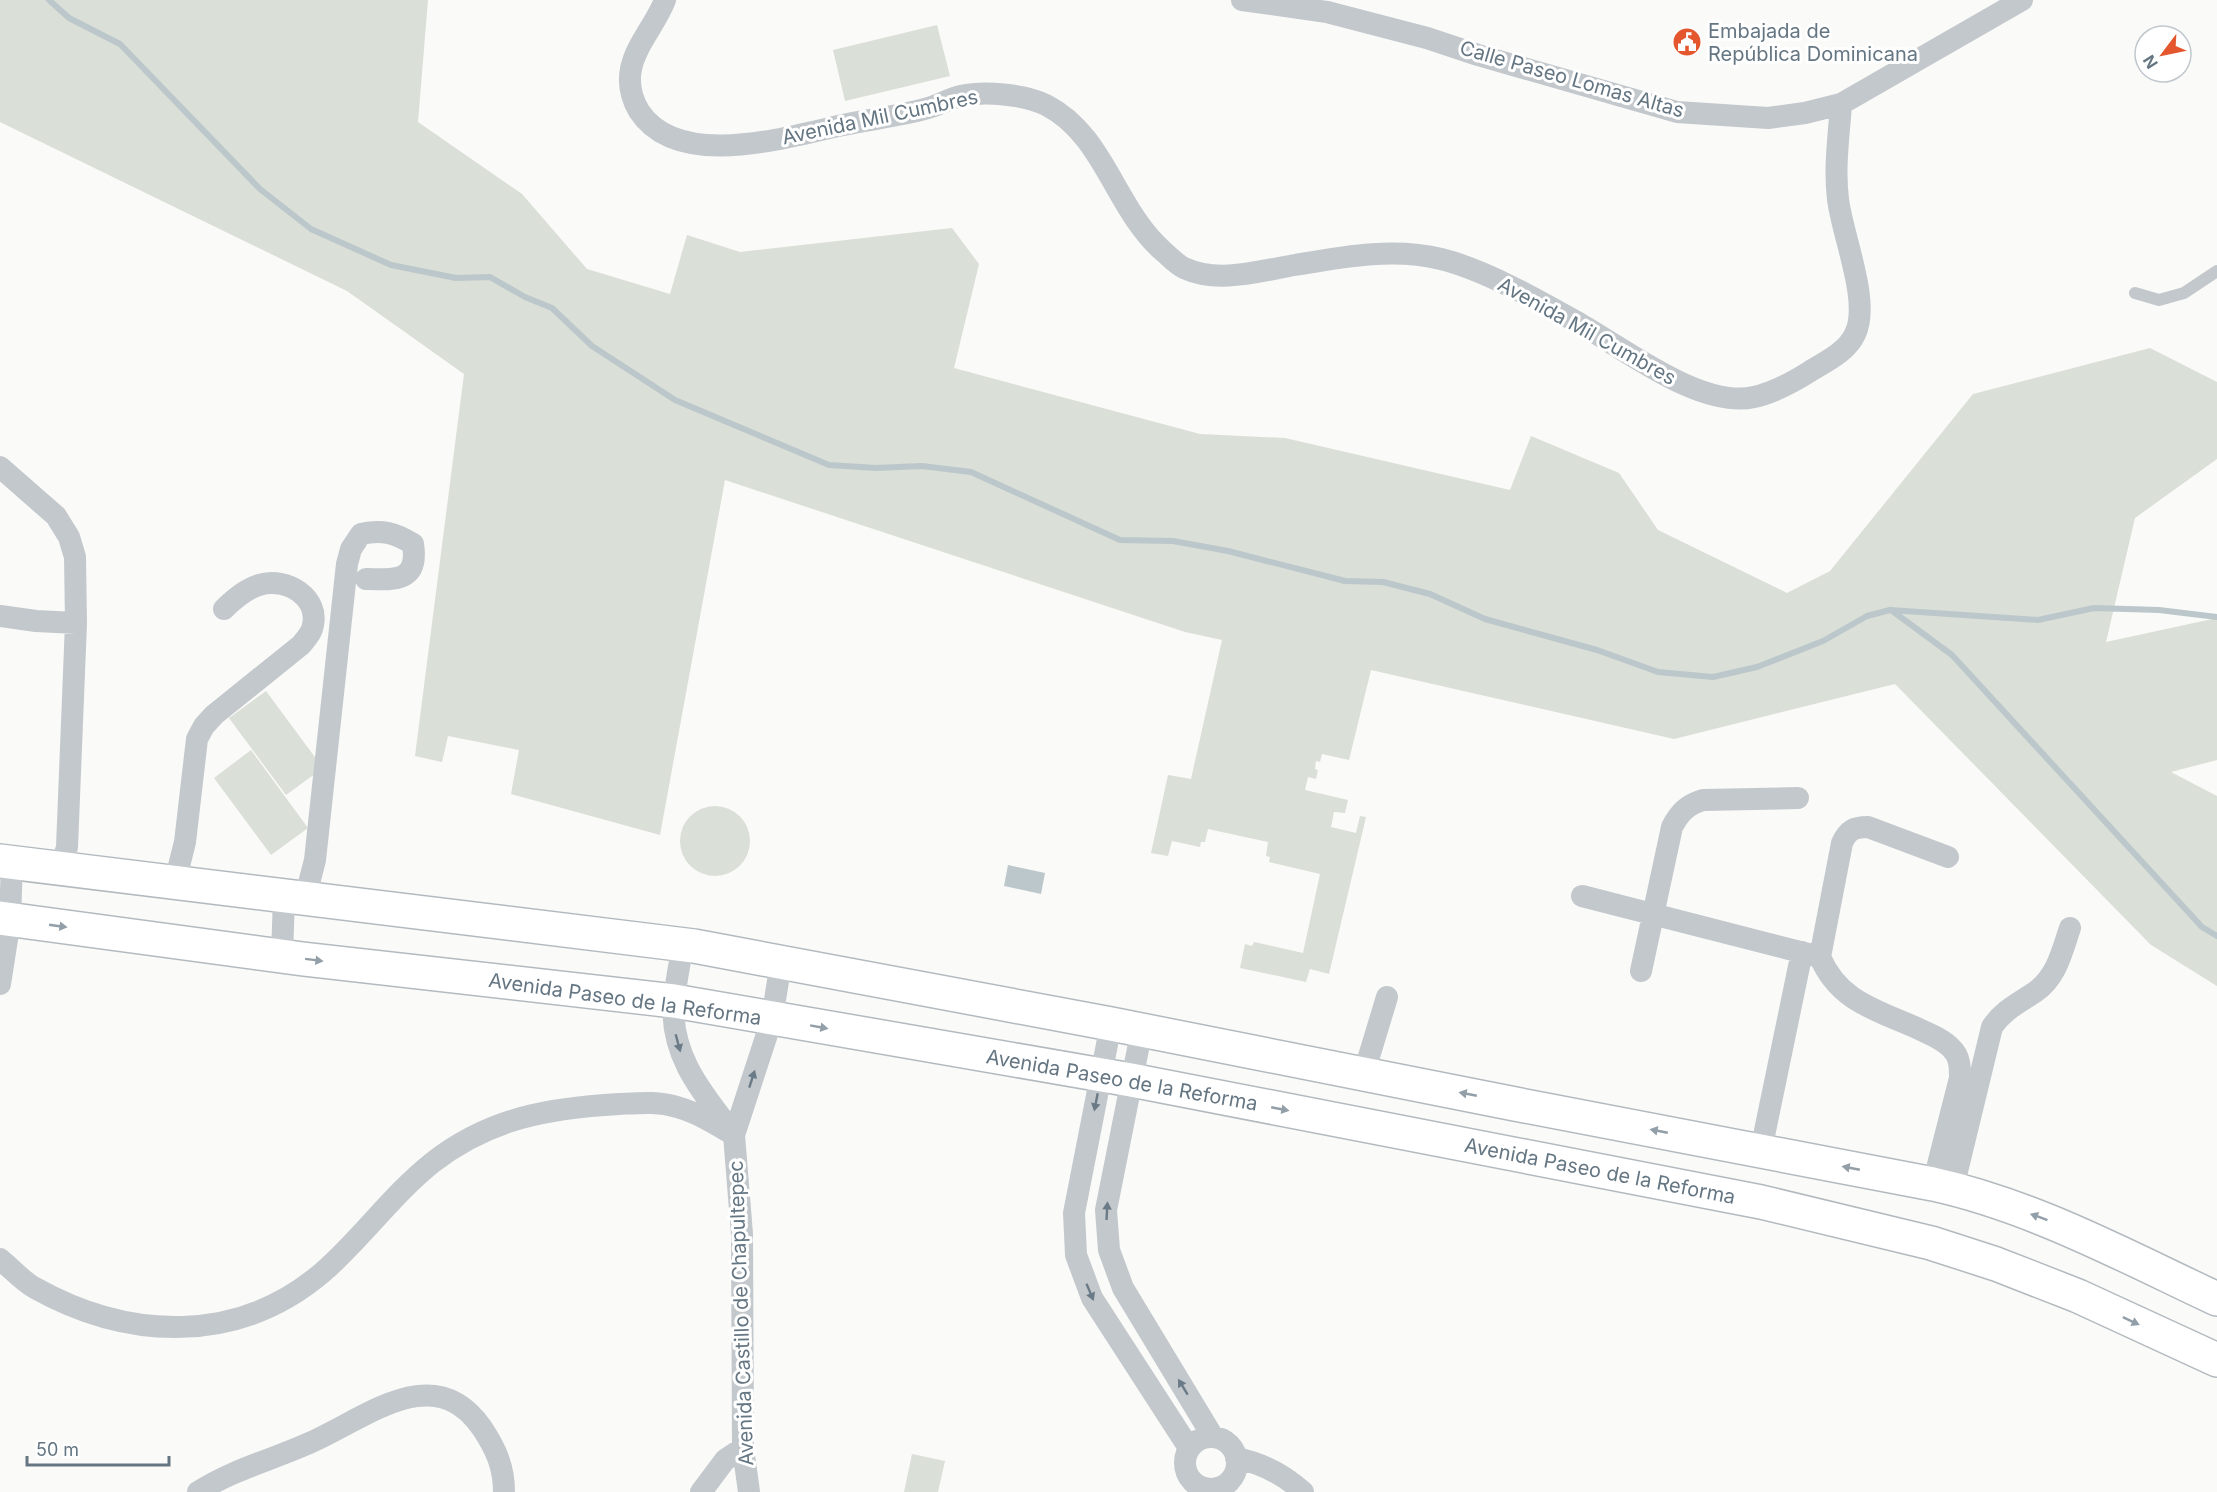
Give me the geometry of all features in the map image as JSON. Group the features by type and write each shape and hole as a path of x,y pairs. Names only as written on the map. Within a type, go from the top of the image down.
{"main road":[{"path":"6,862 683,944 1126,1026 1515,1104 1761,1150 1943,1186 2047,1220 2217,1299"},
{"name":"Avenida Paseo de la Reforma","path":"5,919 282,956 674,1001 1116,1077 1761,1202 1931,1243 1996,1264 2078,1296 2217,1360"},
{"path":"1508,1154 1515,1104"}],"street":[{"name":"Avenida Mil Cumbres","path":"665,0 640,46 631,69 630,85 634,102 645,119 660,131 679,139 702,145 743,144 927,109 963,96 1009,94 1044,104 1072,124 1095,151 1136,222 1156,245 1181,267 1202,274 1234,276 1380,254 1418,254 1452,262 1520,291 1670,378 1715,396 1752,398 1792,382 1838,354 1854,338 1861,317 1859,296 1838,199 1840,104"},
{"name":"Calle Paseo Lomas Altas","path":"1242,0 1327,12 1427,38 1478,55 1677,112 1768,118 1806,113 1840,104 2022,0"},
{"path":"0,466 56,516 69,537 75,557 76,623 67,847 61,868"},
{"path":"282,956 295,898 315,860 351,549 361,534 376,531 400,536 413,544 414,564 405,576 384,580 366,579"},
{"path":"175,882 185,842 196,739 214,715 301,645 312,631 314,618 310,604 297,589 280,583 259,585 237,596 224,609"},
{"path":"0,616 76,623"},
{"path":"1641,971 1672,827 1678,814 1689,805 1703,800 1798,798"},
{"path":"1761,1150 1811,954 1847,832 1857,827 1868,828 1948,857"},
{"path":"0,984 5,919 6,862"},
{"path":"1582,896 1811,954 1837,987 1851,998 1939,1039 1952,1048 1960,1062 1960,1078 1943,1186"},
{"path":"1943,1186 1992,1027 1998,1017 2046,982 2060,959 2070,928"},
{"name":"Avenida Castillo de Chapultepec","path":"683,944 674,1001 676,1038 688,1070 699,1090 734,1135"},
{"name":"Avenida Castillo de Chapultepec","path":"749,1492 743,1448 742,1234 734,1135 772,1019 781,962"},
{"path":"1364,1073 1387,997"},
{"path":"1126,1026 1116,1077 1074,1213 1076,1255 1092,1298 1189,1448"},
{"path":"1126,1026 1116,1077 1106,1210 1109,1251 1123,1288 1213,1437"},
{"path":"0,1259 33,1287 85,1312 141,1326 195,1328 243,1318 287,1298 322,1272 432,1164 474,1136 520,1117 582,1107 654,1102 694,1113 734,1135"},
{"path":"198,1492 234,1473 309,1444 377,1408 402,1398 427,1395 451,1401 475,1418 493,1444 502,1466 504,1492"},
{"path":"1213,1437 1226,1442 1233,1449 1236,1468 1225,1485 1203,1490 1187,1474 1186,1456 1189,1448 1199,1439 1213,1437"},
{"path":"701,1492 725,1460 743,1448"},
{"path":"1236,1458 1258,1462 1290,1480 1303,1492"}],"lane":[{"path":"2135,293 2159,300 2184,293 2217,270"}],"shaded area":[{"path":"0,0 428,0 418,122 522,194 587,269 670,294 687,235 740,252 952,228 979,264 954,368 1200,434 1285,438 1510,490 1531,436 1619,473 1658,530 1787,593 1830,571 1973,394 2150,348 2217,382 2217,459 2135,518 2106,642 2217,618 2217,760 2171,772 2217,796 2217,986 2151,945 1895,684 1674,739 1371,670 1349,760 1322,754 1320,762 1316,761 1315,769 1318,770 1316,779 1308,777 1305,790 1348,800 1345,813 1334,812 1331,827 1356,833 1360,816 1366,817 1329,974 1310,969 1306,982 1240,968 1245,944 1252,946 1254,942 1303,953 1320,874 1269,862 1270,857 1266,856 1268,842 1208,829 1205,842 1201,842 1200,847 1172,841 1168,856 1151,853 1168,775 1191,779 1222,640 1185,632 725,480 660,835 511,794 519,750 448,736 442,762 415,756 464,374 347,291 0,122"},
{"path":"937,25 950,76 845,101 833,50"},
{"path":"266,691 323,768 286,795 229,718"},
{"path":"251,750 308,828 271,855 214,778"},
{"path":"715,806 728,809 740,816 747,828 750,841 747,854 740,866 728,873 715,876 702,873 690,866 683,854 680,841 683,828 690,816 702,809"},
{"path":"1008,865 1045,873 1041,894 1004,886"},
{"path":"912,1454 945,1461 938,1492 904,1492"}],"waterway":[{"path":"49,0 69,18 120,44 260,189 311,229 391,265 456,278 490,277 525,297 552,308 592,346 675,400 829,465 876,468 922,466 971,472 1120,540 1173,541 1228,551 1345,581 1383,582 1430,594 1485,619 1597,650 1658,672 1713,677 1757,667 1823,641 1867,616 1890,610 2038,620 2094,608 2159,610 2217,617"},
{"path":"1891,610 1952,655 2202,927 2217,936"}],"place":[{"name":"Embajada de República Dominicana","path":"1687,42"}]}
